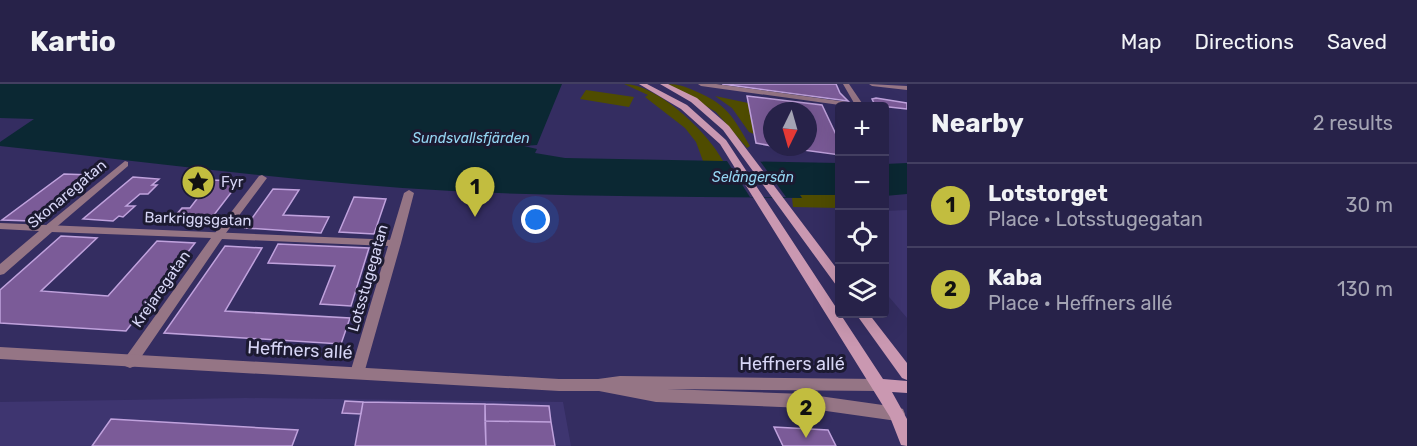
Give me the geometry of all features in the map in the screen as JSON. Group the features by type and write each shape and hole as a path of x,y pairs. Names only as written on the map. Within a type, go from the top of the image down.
{"main road":[{"path":"642,84 672,99 697,117 723,142 878,384 902,415 907,440"},
{"path":"663,84 694,100 716,116 835,275"},
{"path":"865,318 907,374"},
{"path":"878,384 907,387"}],"street":[{"path":"701,84 835,103"},
{"path":"846,84 857,102"},
{"path":"872,84 907,88"},
{"name":"Skonaregatan","path":"0,271 125,164"},
{"name":"Krejaregatan","path":"130,362 261,178"},
{"name":"Lotsstugegatan","path":"358,373 409,193"},
{"name":"Barkriggsgatan","path":"0,226 395,243"},
{"name":"Heffners allé","path":"0,353 130,362 598,385 656,395 805,401 902,415"},
{"name":"Heffners allé","path":"598,385 620,382 878,384"}],"shaded area":[{"path":"624,84 637,86 666,101 694,124 716,149 723,161 703,161 696,142 685,128 645,97 648,95"},
{"path":"668,84 689,88 722,106 734,119 750,146 747,148 716,112"},
{"path":"586,90 634,97 629,107 580,99"},
{"path":"715,96 748,103 754,134 749,132 732,108"},
{"path":"800,195 835,195 835,208 793,207 792,198 802,198"},
{"path":"907,210 907,318 889,297 889,211"},
{"path":"246,398 563,402 571,446 0,446 0,402"}],"water":[{"name":"Sundsvallsfjärden","path":"0,84 562,84 537,145 524,146 537,149 535,153 565,158 835,163 835,195 800,195 802,198 496,193 282,177 0,146 0,142 34,119 0,118"},
{"path":"907,163 907,194 889,196 889,164"}],"pier":[{"path":"727,161 760,161 786,197 750,197"}],"building":[{"path":"722,84 836,84 840,93 848,101"},
{"path":"747,96 797,102 763,102 763,144 756,143"},
{"path":"872,99 907,103 907,109 889,107 889,102 874,102"},
{"path":"817,104 822,105 835,132 835,154 817,152"},
{"path":"64,174 91,175 32,221 2,220"},
{"path":"133,177 159,179 152,185 157,185 148,194 140,194 126,206 135,206 123,217 119,216 113,221 83,219"},
{"path":"210,180 240,181 207,224 173,223 178,217 174,217 182,208 190,208 200,195 193,195"},
{"path":"273,189 299,190 283,215 329,217 321,233 245,228"},
{"path":"354,197 386,199 374,234 339,232"},
{"path":"61,236 97,238 41,291 108,296 157,241 195,243 126,331 0,323 0,290"},
{"path":"278,244 369,248 351,306 320,304 335,266 268,263"},
{"path":"225,246 262,248 225,311 350,318 341,344 164,333"},
{"path":"345,401 363,402 361,414 342,413"},
{"path":"363,402 485,404 486,446 355,446"},
{"path":"485,404 549,406 551,422 485,421"},
{"path":"111,419 298,430 292,446 92,446"},
{"path":"485,421 551,422 555,446 486,446"},
{"path":"774,427 828,430 836,446 783,446"}],"place":[{"name":"Fyr","path":"198,182"},
{"name":"Lotstorget","path":"475,217"},
{"name":"Kaba","path":"806,438"}],"water label":[{"name":"Selångersån","path":"753,177"}]}
